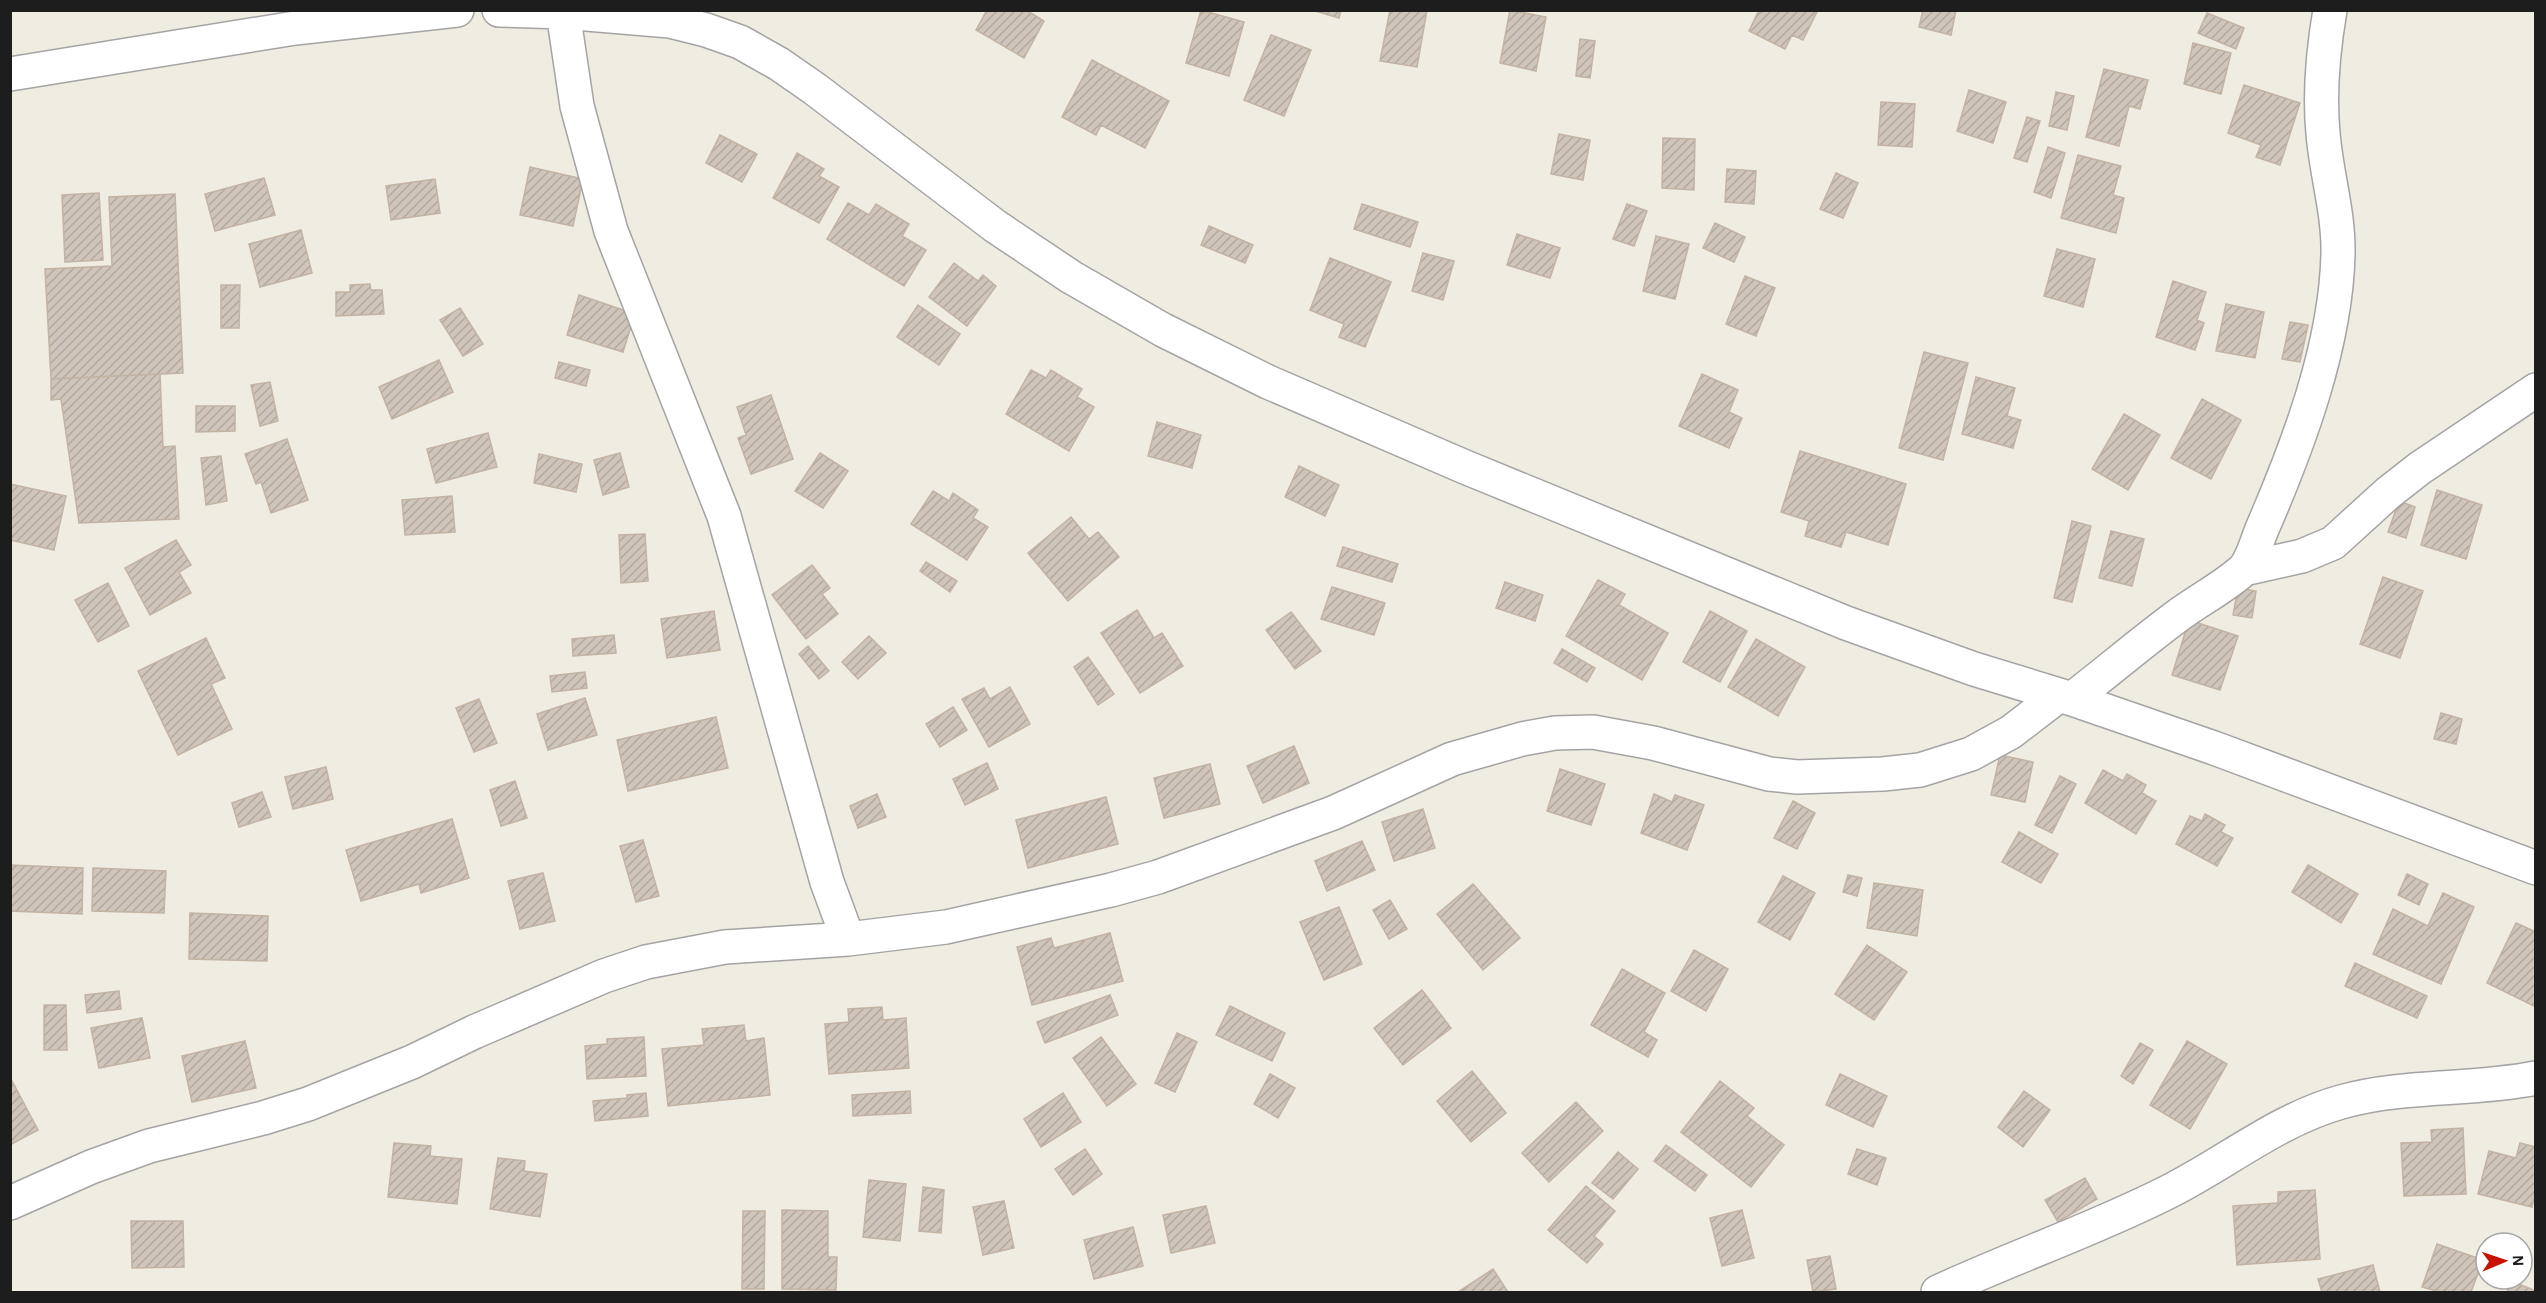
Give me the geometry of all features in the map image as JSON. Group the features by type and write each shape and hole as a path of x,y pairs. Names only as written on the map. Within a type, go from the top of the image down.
{"street":[{"path":"10,74 295,28 457,10"},
{"path":"499,10 563,12 670,21 740,42 779,64 816,89 995,226 1071,277 1163,330 1268,382 1455,462 1846,622 1974,669 2224,752 2535,868"},
{"path":"2244,569 2278,491 2302,427 2322,358 2333,305 2338,254 2323,133 2321,88 2330,10"},
{"path":"563,12 577,106 611,231 724,516 827,882 848,939"},
{"path":"10,1203 90,1167 149,1146 263,1118 353,1087 604,976 646,962 725,947 848,939 946,927 1005,916 1158,877 1333,813 1452,759 1522,739 1555,733 1593,732 1653,743 1769,774 1826,777 1920,770 1971,754 2065,698 2244,569 2302,556 2333,543 2388,493 2420,468 2535,390"},
{"path":"1938,1293 2170,1191 2307,1112 2344,1101 2377,1095 2512,1083 2535,1078"}],"building":[{"path":"987,10 1026,10 1044,21 1024,58 976,30"},
{"path":"1201,10 1244,22 1229,76 1186,63"},
{"path":"1312,10 1341,10 1339,18"},
{"path":"1390,10 1427,10 1417,67 1380,61"},
{"path":"1510,10 1546,17 1536,71 1500,63"},
{"path":"1759,10 1818,10 1803,40 1792,35 1785,49 1749,31"},
{"path":"1923,10 1956,10 1951,35 1919,27"},
{"path":"2207,13 2244,28 2236,49 2198,33"},
{"path":"1271,35 1311,50 1284,116 1244,100"},
{"path":"1580,39 1595,41 1590,78 1576,76"},
{"path":"2193,43 2231,53 2221,94 2184,84"},
{"path":"1092,60 1169,101 1145,148 1101,125 1096,135 1062,117"},
{"path":"2104,69 2148,80 2140,109 2129,106 2119,146 2086,137"},
{"path":"2244,85 2300,103 2280,165 2256,157 2261,145 2228,133"},
{"path":"1969,90 2006,102 1993,143 1957,131"},
{"path":"2056,92 2074,96 2067,130 2049,126"},
{"path":"1881,102 1915,104 1912,147 1878,145"},
{"path":"2027,117 2040,121 2027,162 2014,158"},
{"path":"1559,134 1590,140 1583,180 1551,174"},
{"path":"720,135 757,154 742,182 706,163"},
{"path":"1663,138 1695,139 1694,190 1662,188"},
{"path":"2048,147 2065,153 2051,198 2034,192"},
{"path":"797,153 824,169 819,176 839,187 819,223 773,198"},
{"path":"2078,155 2121,166 2113,195 2124,198 2116,233 2061,218"},
{"path":"530,167 583,179 573,226 520,215"},
{"path":"1727,169 1756,171 1754,204 1725,202"},
{"path":"1836,173 1858,183 1843,218 1820,209"},
{"path":"264,178 275,215 215,231 205,194"},
{"path":"435,179 440,213 391,220 386,186"},
{"path":"99,193 103,260 65,262 62,195"},
{"path":"175,194 183,373 51,379 45,269 112,266 109,197"},
{"path":"848,203 869,215 876,204 909,224 902,236 926,250 904,286 827,239"},
{"path":"1362,204 1418,222 1410,247 1354,229"},
{"path":"1627,204 1647,211 1634,246 1613,239"},
{"path":"1715,223 1745,237 1734,262 1703,248"},
{"path":"1209,226 1253,245 1245,263 1201,245"},
{"path":"301,230 312,273 260,287 249,244"},
{"path":"1517,234 1560,248 1550,278 1507,265"},
{"path":"1656,236 1689,244 1675,299 1643,291"},
{"path":"2057,249 2095,259 2083,307 2044,296"},
{"path":"1423,253 1454,261 1443,300 1412,291"},
{"path":"1330,258 1391,282 1365,347 1339,337 1344,324 1310,310"},
{"path":"954,263 978,281 983,275 996,286 967,326 929,297"},
{"path":"1745,276 1775,288 1756,336 1726,324"},
{"path":"2173,281 2206,292 2197,320 2204,323 2195,350 2156,337"},
{"path":"370,284 371,290 382,290 384,314 336,316 336,292 350,292 350,285"},
{"path":"221,285 240,285 239,328 221,328"},
{"path":"579,295 635,314 623,352 567,335"},
{"path":"2226,304 2264,312 2255,358 2216,351"},
{"path":"918,305 960,334 939,365 897,337"},
{"path":"460,308 483,344 463,356 440,320"},
{"path":"2290,322 2308,325 2300,362 2282,359"},
{"path":"1924,352 1968,363 1943,460 1899,448"},
{"path":"439,360 453,392 392,419 379,387"},
{"path":"559,362 590,370 586,386 555,378"},
{"path":"1031,370 1046,378 1051,370 1082,389 1077,397 1094,407 1069,451 1006,414"},
{"path":"160,374 163,447 175,446 179,519 79,523 61,399 51,400 51,379"},
{"path":"1702,374 1738,390 1729,412 1742,418 1729,448 1679,426"},
{"path":"1976,377 2015,388 2007,416 2021,420 2013,448 1962,434"},
{"path":"270,382 278,421 260,426 251,385"},
{"path":"771,395 793,459 751,474 738,438 746,435 737,407"},
{"path":"2202,399 2241,420 2211,479 2171,458"},
{"path":"196,406 235,406 235,431 196,432"},
{"path":"2124,414 2160,435 2128,490 2092,469"},
{"path":"1157,422 1201,435 1192,468 1148,456"},
{"path":"488,433 497,467 436,483 427,449"},
{"path":"287,439 308,500 271,513 261,482 256,484 245,454"},
{"path":"1800,451 1906,484 1888,545 1846,532 1841,547 1805,536 1809,521 1781,512"},
{"path":"620,453 629,487 603,495 594,460"},
{"path":"820,453 848,471 823,508 795,491"},
{"path":"539,454 582,464 576,492 534,483"},
{"path":"221,456 227,501 206,505 201,458"},
{"path":"1299,466 1339,485 1325,516 1285,497"},
{"path":"10,484 66,496 54,550 10,540"},
{"path":"2437,490 2482,505 2466,559 2421,545"},
{"path":"933,491 949,501 953,493 978,510 973,518 988,527 967,560 911,524"},
{"path":"452,496 455,532 405,535 402,500"},
{"path":"2399,501 2415,507 2406,538 2388,532"},
{"path":"1071,517 1089,539 1098,532 1119,557 1068,601 1028,553"},
{"path":"2072,521 2091,526 2072,602 2054,598"},
{"path":"2111,531 2144,539 2132,586 2099,578"},
{"path":"645,534 648,581 621,583 619,535"},
{"path":"176,540 191,565 179,572 191,593 150,615 125,568"},
{"path":"1343,547 1398,564 1392,582 1337,566"},
{"path":"926,562 957,581 950,592 920,571"},
{"path":"812,565 830,588 822,594 838,614 806,639 772,595"},
{"path":"2383,577 2423,591 2400,658 2360,644"},
{"path":"1598,580 1625,594 1619,605 1668,633 1642,680 1566,636"},
{"path":"1505,582 1543,595 1535,621 1496,608"},
{"path":"108,583 129,626 98,642 75,600"},
{"path":"1332,587 1385,603 1374,635 1321,619"},
{"path":"2238,588 2256,591 2252,618 2233,615"},
{"path":"1137,610 1154,638 1162,633 1183,666 1140,693 1101,633"},
{"path":"714,611 720,650 667,658 661,619"},
{"path":"1710,611 1747,631 1720,682 1683,662"},
{"path":"1291,612 1321,651 1295,669 1266,630"},
{"path":"2189,620 2238,636 2220,690 2172,675"},
{"path":"614,635 616,653 573,656 572,639"},
{"path":"869,636 886,653 858,679 842,662"},
{"path":"206,638 225,678 211,684 232,729 178,755 138,671"},
{"path":"1756,639 1805,667 1778,716 1728,687"},
{"path":"808,646 829,671 819,679 799,654"},
{"path":"1562,649 1595,668 1587,682 1554,663"},
{"path":"1088,657 1114,694 1098,705 1074,667"},
{"path":"585,672 587,688 552,692 550,676"},
{"path":"1010,687 1030,724 989,747 962,699 984,688 990,699"},
{"path":"585,698 597,735 548,750 537,714"},
{"path":"479,699 497,743 474,752 456,708"},
{"path":"953,707 967,730 940,747 926,724"},
{"path":"2441,713 2462,719 2456,744 2434,739"},
{"path":"716,717 728,768 628,791 617,740"},
{"path":"1294,746 1309,783 1263,803 1247,766"},
{"path":"2000,755 2033,762 2025,802 1991,795"},
{"path":"987,763 998,789 965,805 953,779"},
{"path":"1210,764 1220,804 1164,818 1154,778"},
{"path":"326,767 333,799 293,809 285,777"},
{"path":"1560,769 1605,784 1591,825 1547,811"},
{"path":"2103,770 2123,781 2127,774 2146,785 2142,793 2156,801 2136,834 2085,803"},
{"path":"2060,776 2076,784 2052,833 2035,825"},
{"path":"515,781 527,818 501,826 490,790"},
{"path":"262,792 271,817 239,827 232,803"},
{"path":"877,794 886,817 858,828 850,806"},
{"path":"1654,794 1672,802 1675,795 1704,805 1687,850 1641,833"},
{"path":"1106,797 1118,844 1028,868 1016,820"},
{"path":"1793,801 1815,813 1797,849 1774,838"},
{"path":"1423,809 1435,848 1394,861 1382,822"},
{"path":"2205,814 2225,825 2221,832 2233,838 2217,866 2176,844 2190,816 2202,821"},
{"path":"452,819 469,878 421,893 419,884 361,901 346,850"},
{"path":"2019,832 2058,854 2041,883 2002,862"},
{"path":"643,840 659,896 636,902 620,846"},
{"path":"1362,841 1375,870 1327,891 1315,861"},
{"path":"10,865 83,868 82,914 10,911"},
{"path":"2308,865 2358,894 2341,923 2292,892"},
{"path":"93,868 166,871 164,913 92,911"},
{"path":"543,873 555,921 520,929 508,881"},
{"path":"2407,874 2428,884 2419,905 2398,895"},
{"path":"1848,875 1862,878 1857,896 1843,892"},
{"path":"1783,876 1815,893 1790,940 1758,922"},
{"path":"1874,883 1923,890 1917,936 1867,928"},
{"path":"1473,884 1520,938 1483,970 1437,914"},
{"path":"2443,893 2474,907 2441,984 2373,954 2393,909 2428,926"},
{"path":"1390,900 1407,929 1389,939 1373,910"},
{"path":"1339,907 1362,964 1324,980 1300,922"},
{"path":"190,913 268,916 267,961 189,959"},
{"path":"2516,923 2536,932 2536,1007 2487,983"},
{"path":"1110,933 1123,981 1032,1005 1017,947 1051,938 1054,948"},
{"path":"1867,945 1907,972 1874,1020 1835,994"},
{"path":"1694,950 1728,969 1706,1011 1671,991"},
{"path":"2355,963 2427,996 2417,1018 2345,986"},
{"path":"1622,969 1665,993 1644,1032 1657,1040 1648,1057 1591,1025"},
{"path":"1422,990 1451,1028 1403,1065 1374,1028"},
{"path":"119,991 121,1009 87,1013 85,995"},
{"path":"1110,995 1118,1015 1045,1043 1037,1022"},
{"path":"44,1005 66,1005 67,1050 44,1050"},
{"path":"1230,1006 1285,1033 1272,1061 1216,1035"},
{"path":"882,1007 883,1020 906,1018 909,1068 829,1074 825,1024 849,1022 848,1009"},
{"path":"142,1018 150,1058 99,1068 91,1028"},
{"path":"744,1025 746,1041 764,1038 770,1095 668,1106 662,1049 704,1045 702,1029"},
{"path":"1177,1033 1197,1042 1175,1092 1155,1083"},
{"path":"644,1037 646,1076 587,1079 585,1046 607,1044 607,1039"},
{"path":"1101,1037 1136,1084 1107,1106 1073,1058"},
{"path":"245,1041 256,1088 192,1102 182,1056"},
{"path":"2187,1041 2227,1064 2190,1129 2150,1105"},
{"path":"2140,1043 2153,1050 2133,1084 2121,1076"},
{"path":"1472,1071 1506,1113 1471,1142 1437,1101"},
{"path":"1270,1074 1295,1088 1278,1118 1254,1104"},
{"path":"1840,1074 1887,1096 1873,1127 1826,1105"},
{"path":"10,1077 38,1130 10,1145"},
{"path":"1720,1081 1754,1108 1747,1116 1784,1145 1751,1187 1681,1132"},
{"path":"910,1091 911,1113 853,1116 852,1095"},
{"path":"2024,1091 2050,1110 2023,1147 1998,1127"},
{"path":"646,1093 648,1116 595,1121 593,1101 627,1098 627,1095"},
{"path":"1063,1093 1081,1122 1041,1147 1024,1119"},
{"path":"1576,1102 1603,1131 1549,1182 1522,1153"},
{"path":"2463,1128 2466,1194 2404,1196 2401,1143 2432,1142 2431,1130"},
{"path":"394,1143 431,1146 430,1156 462,1159 457,1204 388,1197"},
{"path":"2520,1143 2536,1147 2536,1191 2532,1207 2478,1194 2489,1151 2516,1158"},
{"path":"1666,1145 1707,1175 1695,1191 1654,1161"},
{"path":"1085,1149 1102,1174 1073,1195 1055,1169"},
{"path":"1857,1149 1886,1158 1877,1185 1848,1174"},
{"path":"1618,1152 1638,1169 1613,1199 1592,1183"},
{"path":"498,1158 525,1161 524,1171 547,1174 540,1217 490,1209"},
{"path":"2085,1178 2097,1199 2058,1222 2045,1200"},
{"path":"869,1180 906,1184 900,1241 863,1237"},
{"path":"1586,1186 1615,1211 1594,1236 1603,1244 1587,1263 1548,1230"},
{"path":"923,1187 944,1190 941,1233 919,1231"},
{"path":"2315,1190 2320,1259 2237,1265 2233,1206 2278,1203 2278,1192"},
{"path":"1004,1201 1014,1248 983,1255 973,1207"},
{"path":"1206,1206 1215,1243 1171,1253 1163,1215"},
{"path":"782,1210 828,1211 828,1257 837,1257 836,1290 782,1289"},
{"path":"1742,1210 1754,1258 1722,1266 1710,1218"},
{"path":"743,1211 765,1211 764,1289 742,1289"},
{"path":"131,1221 183,1221 184,1267 132,1268"},
{"path":"1133,1227 1143,1266 1094,1279 1084,1240"},
{"path":"2437,1244 2474,1257 2474,1284 2471,1292 2440,1292 2422,1287"},
{"path":"1830,1256 1836,1289 1813,1292 1807,1260"},
{"path":"2373,1265 2380,1292 2322,1292 2318,1279"},
{"path":"1493,1269 1508,1292 1458,1292"},
{"path":"2507,1291 2536,1291 2536,1292"}]}
